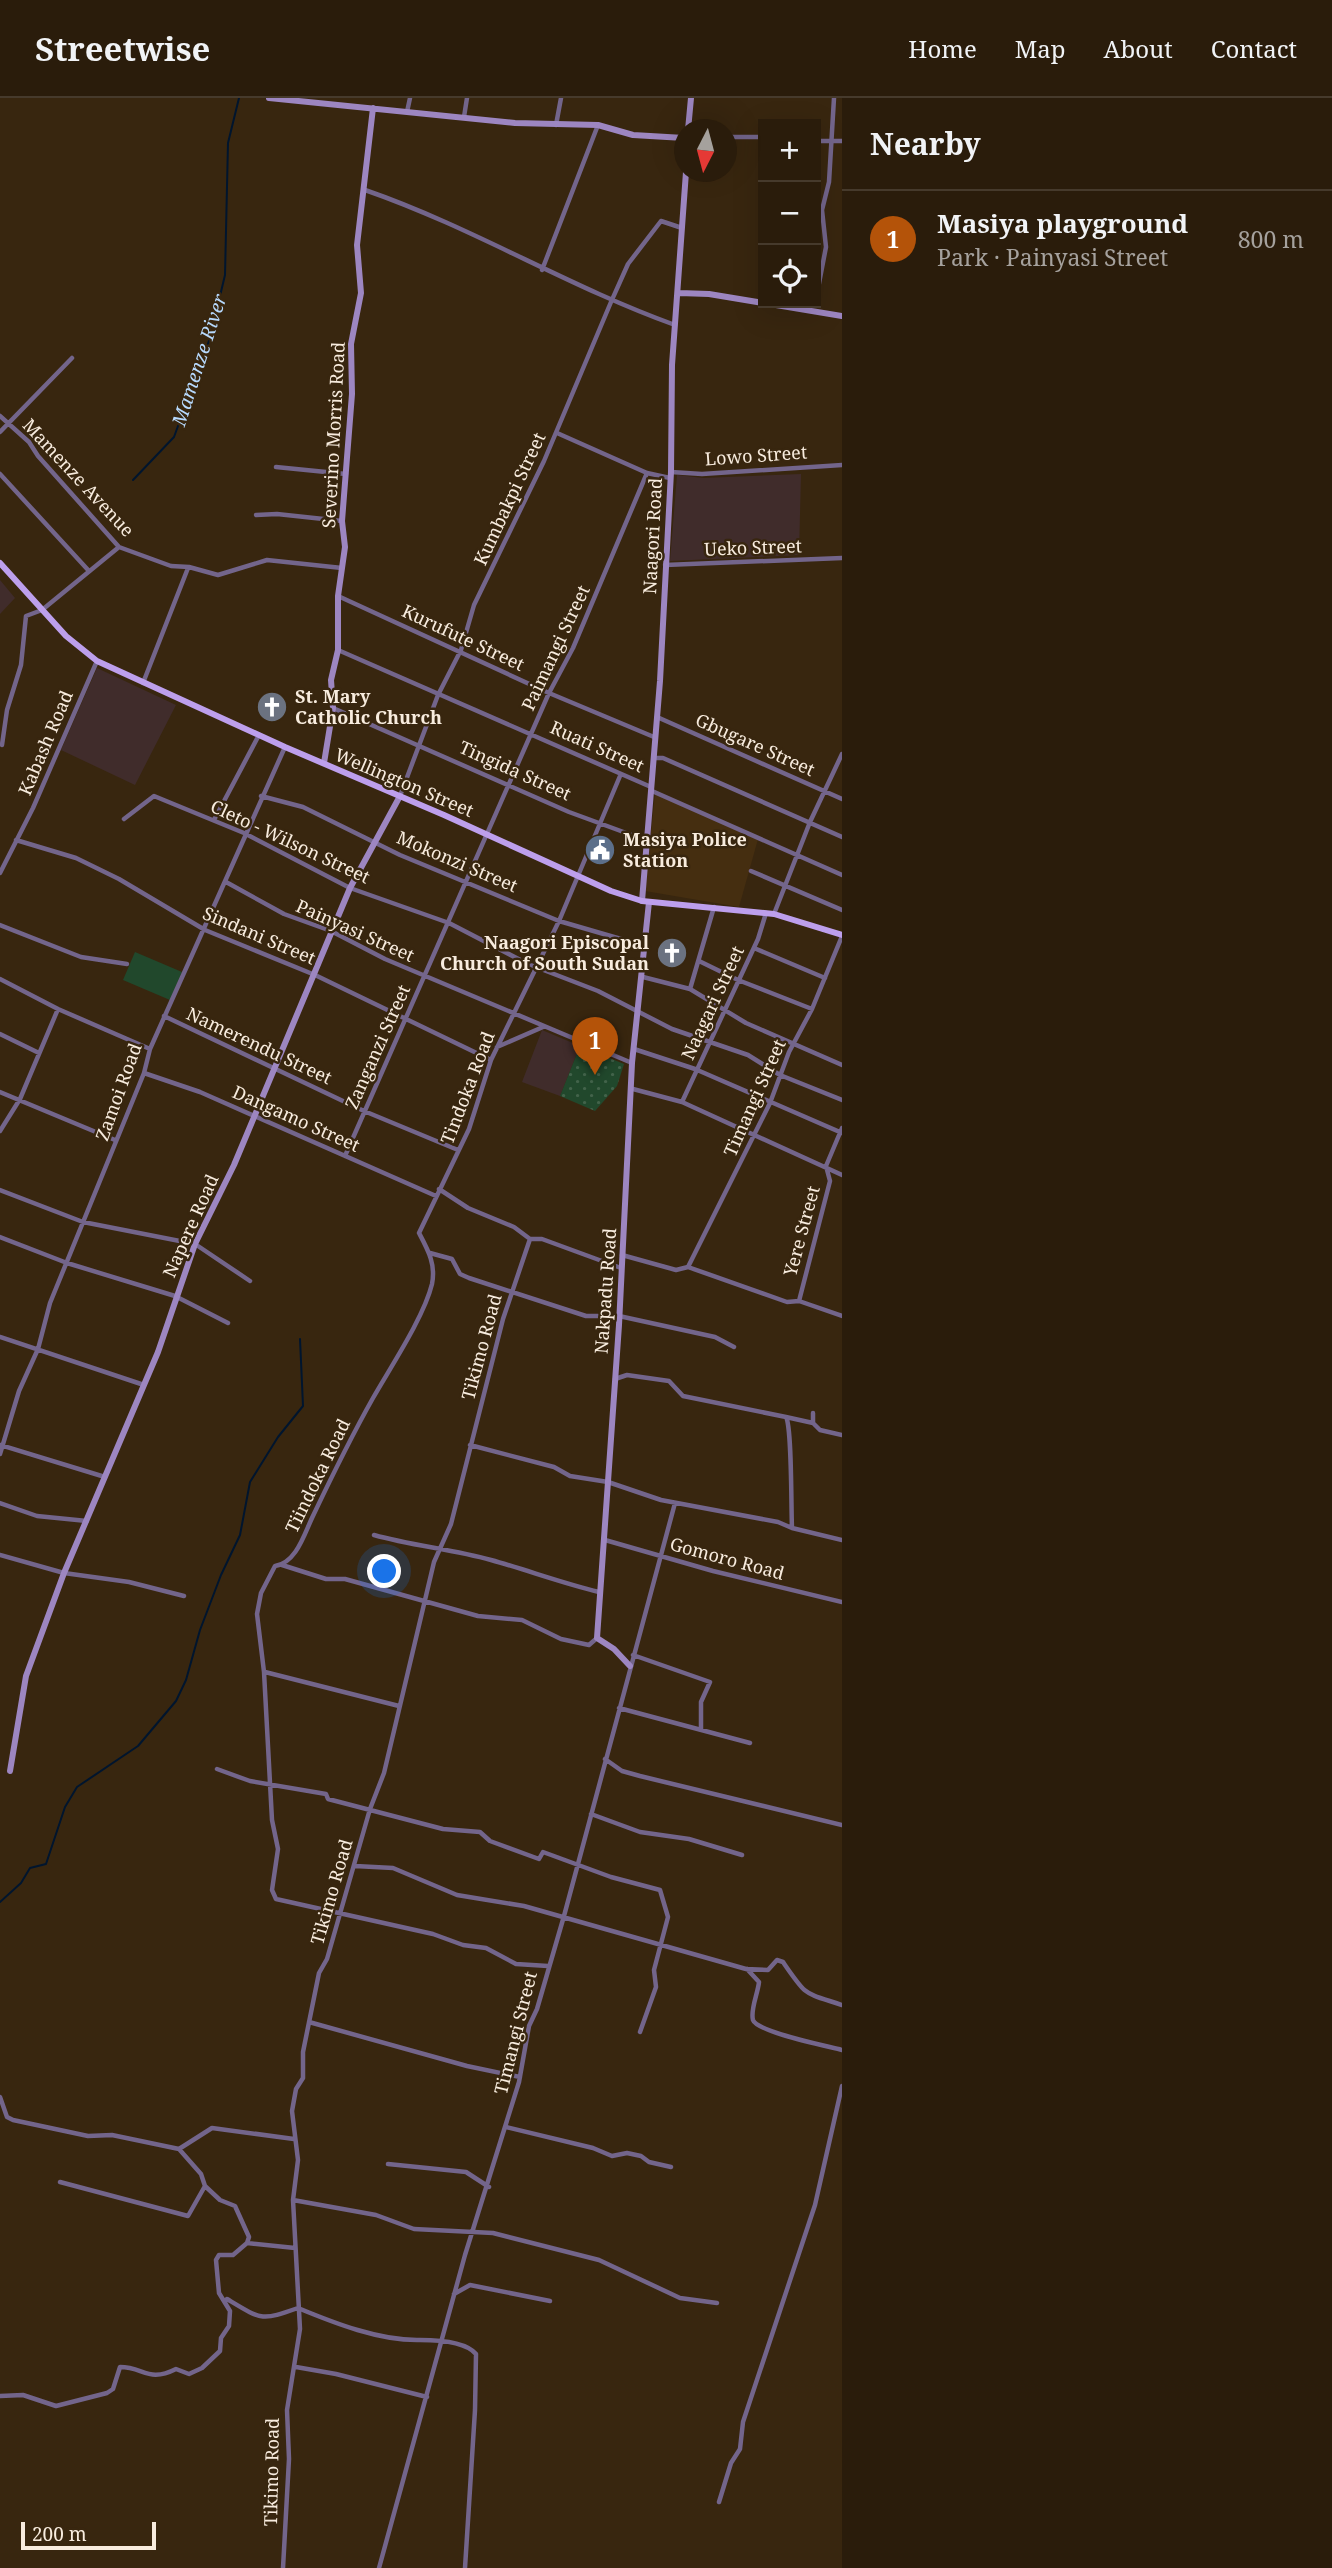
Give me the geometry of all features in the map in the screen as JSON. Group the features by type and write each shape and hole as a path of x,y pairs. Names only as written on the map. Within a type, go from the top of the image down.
{"main road":[{"name":"Wellington Street","path":"0,563 66,636 97,661 285,747 577,875 646,902 770,914 842,936"}],"street":[{"path":"269,98 556,125 598,125 633,135 674,137"},
{"path":"407,112 410,98"},
{"path":"464,117 467,98"},
{"path":"556,125 561,98"},
{"path":"689,119 691,98"},
{"path":"821,272 826,247 822,210 833,140 834,98"},
{"name":"Severino Morris Road","path":"324,763 333,708 331,680 338,650 338,596 345,547 342,521 352,394 351,344 361,293 357,245 373,108"},
{"path":"542,270 598,125"},
{"path":"737,137 758,137"},
{"path":"821,141 842,141"},
{"name":"Naagori Road","path":"646,902 671,475 669,430 685,182"},
{"path":"365,190 421,212 611,302 675,326"},
{"name":"Kumbakpi Street","path":"400,796 438,695 461,650 474,605 557,433 628,264 661,221 683,229"},
{"path":"679,293 709,294 842,316"},
{"path":"813,312 814,308"},
{"path":"0,432 72,358"},
{"name":"Mamenze Avenue","path":"0,416 29,442 38,456 119,547 171,566 189,567 218,575 267,560 342,568"},
{"name":"Lowo Street","path":"557,433 647,473 702,474 842,465"},
{"path":"276,467 347,474"},
{"name":"Paimangi Street","path":"488,834 548,693 573,648 647,473"},
{"path":"0,474 89,571"},
{"path":"256,515 342,521"},
{"path":"2,745 7,710 21,665 26,616 42,610 119,547"},
{"name":"Ueko Street","path":"665,565 842,558"},
{"path":"143,683 189,567"},
{"name":"Kurufute Street","path":"338,596 461,650 548,693 654,737"},
{"name":"Ruati Street","path":"338,650 532,733 620,776 842,875"},
{"name":"Kabash Road","path":"0,873 33,808 97,661"},
{"name":"Tingida Street","path":"333,708 510,783 569,812 648,841"},
{"name":"Gbugare Street","path":"656,717 842,799"},
{"path":"214,820 259,735"},
{"name":"Zamoi Road","path":"0,1454 19,1391 38,1349 43,1324 144,1073 150,1049 205,930 244,833 285,747"},
{"name":"Naagari Street","path":"682,1102 784,886 842,754"},
{"path":"654,758 663,758 842,837"},
{"name":"Tindoka Road","path":"436,1196 470,1129 491,1059 559,922 620,776"},
{"name":"Cleto - Wilson Street","path":"124,819 154,796 244,833 350,888 449,923 536,966 598,991 672,1029 748,1055 780,1074 842,1100"},
{"name":"Mokonzi Street","path":"261,796 303,807 559,922 645,946"},
{"name":"Napere Road","path":"10,1771 26,1676 113,1451 158,1352 195,1244 275,1070 350,888 400,796"},
{"name":"Zanganzi Street","path":"345,1156 488,834"},
{"name":"Sindani Street","path":"16,840 76,858 119,879 205,930 315,975 491,1059"},
{"path":"751,871 842,910"},
{"name":"Painyasi Street","path":"226,881 284,914 331,931 384,959 632,1063"},
{"name":"Nakpadu Road","path":"597,1638 633,1089 632,1063 643,977 646,902"},
{"path":"690,989 714,907"},
{"path":"0,925 80,957 127,964"},
{"name":"Timangi Street","path":"688,1267 770,1103 780,1074 812,1009 842,936"},
{"path":"754,948 825,978"},
{"path":"699,961 738,980 812,1009"},
{"path":"643,977 690,989 724,1010 842,1065"},
{"path":"0,979 58,1009 150,1049"},
{"path":"0,1131 20,1099 58,1009"},
{"name":"Namerendu Street","path":"164,1016 364,1111 458,1150"},
{"path":"497,1047 544,1027"},
{"path":"0,1034 39,1053"},
{"path":"634,1049 697,1071 841,1131"},
{"name":"Dangamo Street","path":"144,1073 200,1092 436,1196"},
{"path":"633,1089 682,1102 842,1175"},
{"path":"0,1093 115,1140"},
{"name":"Yere Street","path":"799,1301 830,1181 826,1166 841,1131"},
{"path":"439,1189 468,1208 514,1227 530,1240 542,1239 621,1268"},
{"path":"0,1190 83,1222 195,1244 250,1281"},
{"name":"Tiindoka Road","path":"341,1913 276,1899 272,1890 278,1849 270,1785 264,1672 257,1614 261,1593 275,1566 282,1565 297,1551 331,1478 373,1397 391,1372 430,1291 433,1276 430,1253 419,1233 436,1196"},
{"path":"0,1237 66,1263 175,1296 228,1323"},
{"name":"Tikimo Road","path":"283,2568 289,2459 288,2410 296,2367 298,2308 293,2200 298,2160 292,2111 296,2090 303,2078 318,1973 327,1959 370,1809 384,1773 439,1548 451,1524 511,1291 530,1240"},
{"path":"430,1253 452,1259 460,1273 469,1278 586,1316 619,1317 715,1337 734,1347"},
{"path":"622,1255 676,1270 688,1267 787,1302 799,1301 842,1316"},
{"path":"0,1336 144,1385"},
{"path":"615,1367 628,1375 669,1381 683,1396 806,1420 820,1430 842,1435"},
{"path":"614,1379 628,1375"},
{"path":"806,1420 812,1414 813,1423"},
{"path":"786,1417 791,1433 792,1528"},
{"path":"470,1445 554,1467 570,1476 608,1482 676,1503 778,1522 842,1540"},
{"path":"2,1446 105,1476"},
{"path":"0,1503 37,1516 86,1521"},
{"name":"Timangi Street","path":"379,2568 454,2295 489,2187 520,2077 529,2026 537,2009 564,1916 676,1503"},
{"path":"374,1535 422,1548 439,1548 491,1560 599,1592"},
{"name":"Gomoro Road","path":"605,1540 842,1602"},
{"path":"0,1555 64,1573 129,1582 184,1596"},
{"path":"282,1565 326,1579 345,1579 478,1616 522,1620 561,1639 589,1645 597,1638 614,1649 630,1666"},
{"path":"633,1655 710,1682 701,1702 701,1731"},
{"path":"264,1672 399,1706"},
{"path":"619,1707 750,1743"},
{"path":"605,1759 631,1773 842,1825"},
{"path":"217,1769 250,1782 326,1794 328,1798 351,1807 370,1809 443,1829 480,1832 490,1841 522,1850 533,1859 540,1859 544,1852 660,1890 668,1917 654,1970 656,1987 640,2032"},
{"path":"591,1814 640,1832 689,1839 742,1855"},
{"path":"355,1866 388,1867 457,1895 524,1906 564,1916 746,1969 768,1970 774,1962 783,1962 792,1980 801,1988 818,2000 842,2006"},
{"path":"341,1913 486,1948 516,1964 548,1966"},
{"path":"746,1969 759,1982 752,2018 755,2025 771,2033 842,2050"},
{"path":"309,2022 467,2066 520,2077"},
{"path":"719,2502 730,2463 740,2449 743,2422 815,2205 842,2086"},
{"path":"0,2098 7,2117 13,2120 88,2136 112,2135 179,2149 201,2174 205,2186 219,2200 235,2206 248,2237 247,2243 233,2255 219,2255 216,2260 219,2293 254,2314 272,2319 298,2308 384,2336 443,2341 471,2349 476,2354 474,2434 465,2568"},
{"path":"506,2127 593,2148 612,2156 627,2153 641,2156 649,2162 671,2167"},
{"path":"179,2149 212,2129 294,2139"},
{"path":"388,2164 466,2172 489,2187"},
{"path":"60,2182 188,2216 205,2186"},
{"path":"293,2200 376,2216 414,2229 452,2233 475,2231 599,2260 680,2298 717,2303"},
{"path":"247,2243 295,2248"},
{"path":"454,2295 461,2287 470,2285 533,2295 550,2301"},
{"path":"0,2396 23,2395 56,2406 107,2393 113,2389 120,2367 149,2376 164,2375 176,2369 189,2374 202,2368 220,2351 221,2338 229,2326 230,2311 225,2298"},
{"path":"296,2367 336,2374 426,2397"}],"shaded area":[{"path":"801,474 799,555 670,561 677,475 703,478"},
{"path":"0,580 15,598 0,614"},
{"path":"97,668 176,705 135,785 61,750"},
{"path":"655,794 758,839 739,907 645,891"},
{"path":"542,1030 580,1046 560,1096 522,1082"}],"green space":[{"path":"135,952 182,972 170,1000 123,980"},
{"path":"580,1046 624,1064 617,1086 595,1111 560,1096"}],"waterway":[{"name":"Mamenze River","path":"133,480 174,437 210,338 225,275 228,143 239,98"},
{"path":"0,1902 21,1883 30,1868 46,1864 65,1807 77,1787 138,1746 176,1701 186,1680 200,1630 221,1575 240,1535 250,1482 278,1437 303,1406 300,1339"}],"place":[{"name":"St. Mary Catholic Church","path":"272,707"},
{"name":"Masiya Police Station","path":"600,850"},
{"name":"Naagori Episcopal Church of South Sudan","path":"672,953"},
{"name":"Masiya playground","path":"595,1075"}]}
